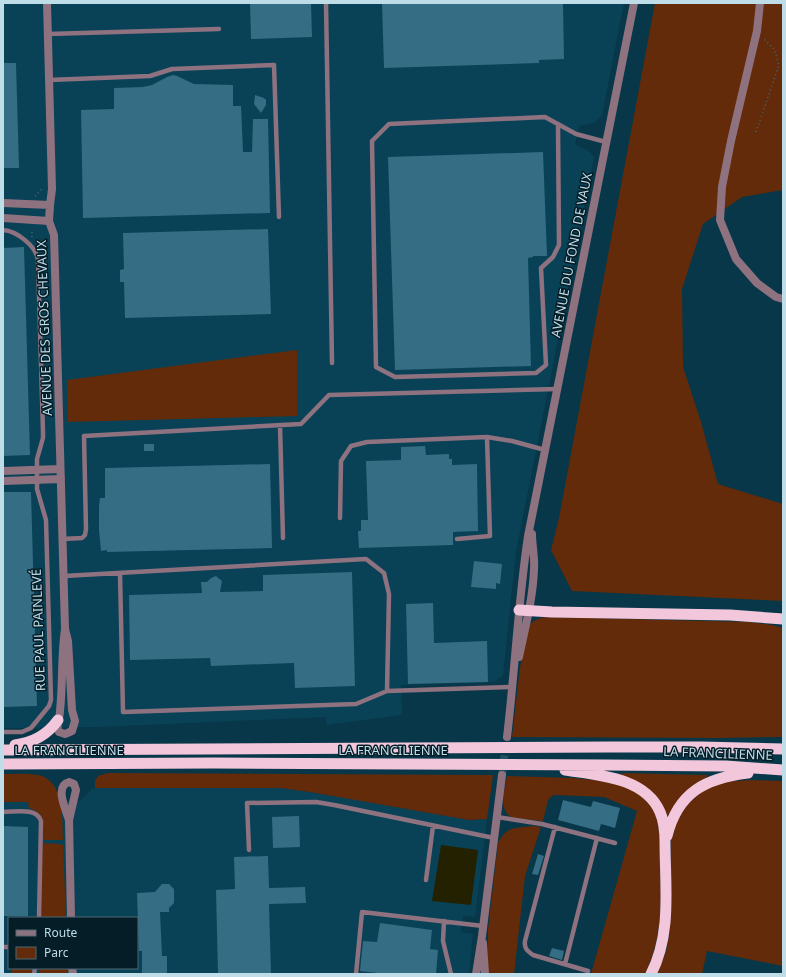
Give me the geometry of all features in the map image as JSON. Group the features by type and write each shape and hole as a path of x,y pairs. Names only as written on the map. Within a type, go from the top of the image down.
{"highway":[{"path":"524,610 780,619"},
{"path":"3,746 24,744 36,740 47,732 58,720"},
{"path":"701,747 783,742"},
{"name":"LA FRANCILIENNE","path":"3,750 701,747 783,749"},
{"name":"LA FRANCILIENNE","path":"3,764 214,762 531,764 726,766 778,770"},
{"path":"531,764 611,778 629,784 648,795 660,811 665,842 665,928 662,947 651,974"},
{"path":"665,842 679,806 693,791 700,786 716,779 731,775 778,770"}],"street":[{"name":"AVENUE DES GROS CHEVAUX","path":"47,3 52,189 50,221 54,235 65,629"},
{"name":"AVENUE DU FOND DE VAUX","path":"507,737 524,610 534,569 532,538 534,512 634,3"},
{"path":"760,3 757,31 722,187 720,220 736,259 756,283 776,297 783,299"},
{"path":"3,203 50,205"},
{"path":"3,218 50,221"},
{"path":"3,471 60,469"},
{"path":"3,481 60,479"},
{"path":"65,629 68,641 72,710 75,721 72,731 65,734 59,732 57,728 60,710 63,641 65,629"},
{"path":"476,974 502,775"},
{"path":"68,820 71,917"},
{"path":"482,936 485,974"}],"lane":[{"path":"326,3 332,363"},
{"path":"48,34 219,29"},
{"path":"49,80 150,76 172,69 274,65 279,217"},
{"path":"558,124 559,245 553,257 541,268 546,365 536,373 395,377 376,367 372,141 389,124 546,118 558,124 576,134 606,142"},
{"name":"RUE PAUL PAINLEVÉ","path":"3,230 12,231 19,235 35,250 38,255 43,432 37,459 37,480 38,495 46,520 51,701 49,706 27,731 3,732"},
{"path":"62,539 82,538 85,535 84,436 301,424 329,395 557,389"},
{"path":"280,425 283,538"},
{"path":"340,518 341,461 352,446 367,442 487,437 512,441 545,450"},
{"path":"457,539 490,536 487,437"},
{"path":"64,576 366,559 384,573 389,594 387,692"},
{"path":"120,573 123,712 356,704 387,692 513,687"},
{"path":"249,850 247,803 316,802 494,838"},
{"path":"3,812 33,812 40,818 39,917"},
{"path":"497,817 556,827 615,843"},
{"path":"426,880 433,826"},
{"path":"556,827 524,945 533,955 588,971"},
{"path":"565,964 597,838"},
{"path":"356,974 362,912 483,926"},
{"path":"444,921 443,941 451,974"}],"path":[{"path":"756,132 779,65 774,49 757,31"},
{"path":"34,197 42,189"}],"shaded area":[{"path":"3,3 624,3 602,115 594,123 579,126 575,144 589,151 594,157 516,552 503,675 494,682 401,685 402,715 326,725 326,717 100,727 3,728"},
{"path":"93,788 280,788 469,820 487,819 475,917 463,916 461,932 473,934 469,974 3,974 3,802 80,801"},
{"path":"441,845 478,850 471,905 432,901"}],"green space":[{"path":"655,3 783,3 783,190 742,197 703,224 682,289 683,367 701,422 718,484 783,504 783,601 572,591 551,550 559,518"},
{"path":"297,350 297,416 68,422 67,380"},
{"path":"547,617 748,622 783,628 783,737 512,737 520,668 529,626 535,620"},
{"path":"108,773 493,775 487,819 469,820 280,788 95,788 95,781 98,776"},
{"path":"622,773 707,775 707,777 685,793 669,815 666,815 622,777"},
{"path":"3,774 38,775 47,778 53,784 58,792 62,812 63,840 43,840 43,820 39,813 29,808 28,802 3,802"},
{"path":"507,776 573,778 614,782 634,790 653,807 658,822 659,833 661,905 657,940 645,974 591,974 637,811 604,797 553,795 548,800 543,821 513,818 508,815 505,810 503,799"},
{"path":"750,780 783,781 783,966 707,951 702,974 657,974 666,952 670,931 671,832 686,806 706,787 722,782"},
{"path":"533,826 541,827 525,876 514,974 488,974 488,930 498,843 504,833 512,829"},
{"path":"42,843 63,845 66,917 42,917"},
{"path":"12,969 32,969 32,974 12,973"},
{"path":"40,969 67,969 68,974 39,974"}],"building":[{"path":"250,3 311,3 312,37 251,39"},
{"path":"382,3 563,3 564,59 539,60 539,63 384,68"},
{"path":"3,63 16,63 19,168 3,168"},
{"path":"173,75 194,84 233,85 233,106 241,106 243,152 252,152 253,119 268,119 270,213 83,218 81,110 114,109 114,88 143,87 152,85"},
{"path":"255,95 266,100 266,105 261,113 254,104"},
{"path":"543,152 547,256 533,256 528,258 531,366 395,370 388,157"},
{"path":"268,229 271,314 125,318 124,282 120,282 120,270 124,269 123,233"},
{"path":"24,247 30,455 3,456 3,248"},
{"path":"144,444 154,444 154,451 144,451"},
{"path":"425,446 426,455 449,454 449,459 452,459 452,465 477,464 478,531 453,532 453,545 359,548 358,531 361,531 361,520 368,520 366,461 401,460 401,447"},
{"path":"270,464 272,548 101,551 99,506 100,498 105,498 105,468"},
{"path":"3,492 31,492 37,706 3,707"},
{"path":"474,561 502,564 500,584 496,583 496,589 471,587"},
{"path":"352,572 355,686 295,688 294,663 211,666 210,658 130,660 129,595 202,593 201,582 207,582 216,576 222,581 220,592 263,591 263,575"},
{"path":"433,603 434,643 487,641 488,682 408,684 406,604"},
{"path":"563,800 591,807 593,801 620,808 615,828 601,824 599,831 558,820"},
{"path":"299,816 300,847 273,848 272,817"},
{"path":"3,826 28,827 28,916 3,916"},
{"path":"538,854 544,856 538,875 532,874"},
{"path":"268,856 269,888 305,887 306,903 269,904 271,974 218,974 216,890 235,889 234,857"},
{"path":"162,884 169,884 174,889 174,903 169,908 169,912 160,912 162,956 167,956 167,974 142,974 142,951 139,951 137,893 155,892"},
{"path":"380,923 432,930 430,949 438,950 436,974 387,974 360,971 363,941 377,942"},
{"path":"552,948 564,951 562,960 549,956"}],"tunnel":[{"path":"502,775 507,737"}]}
